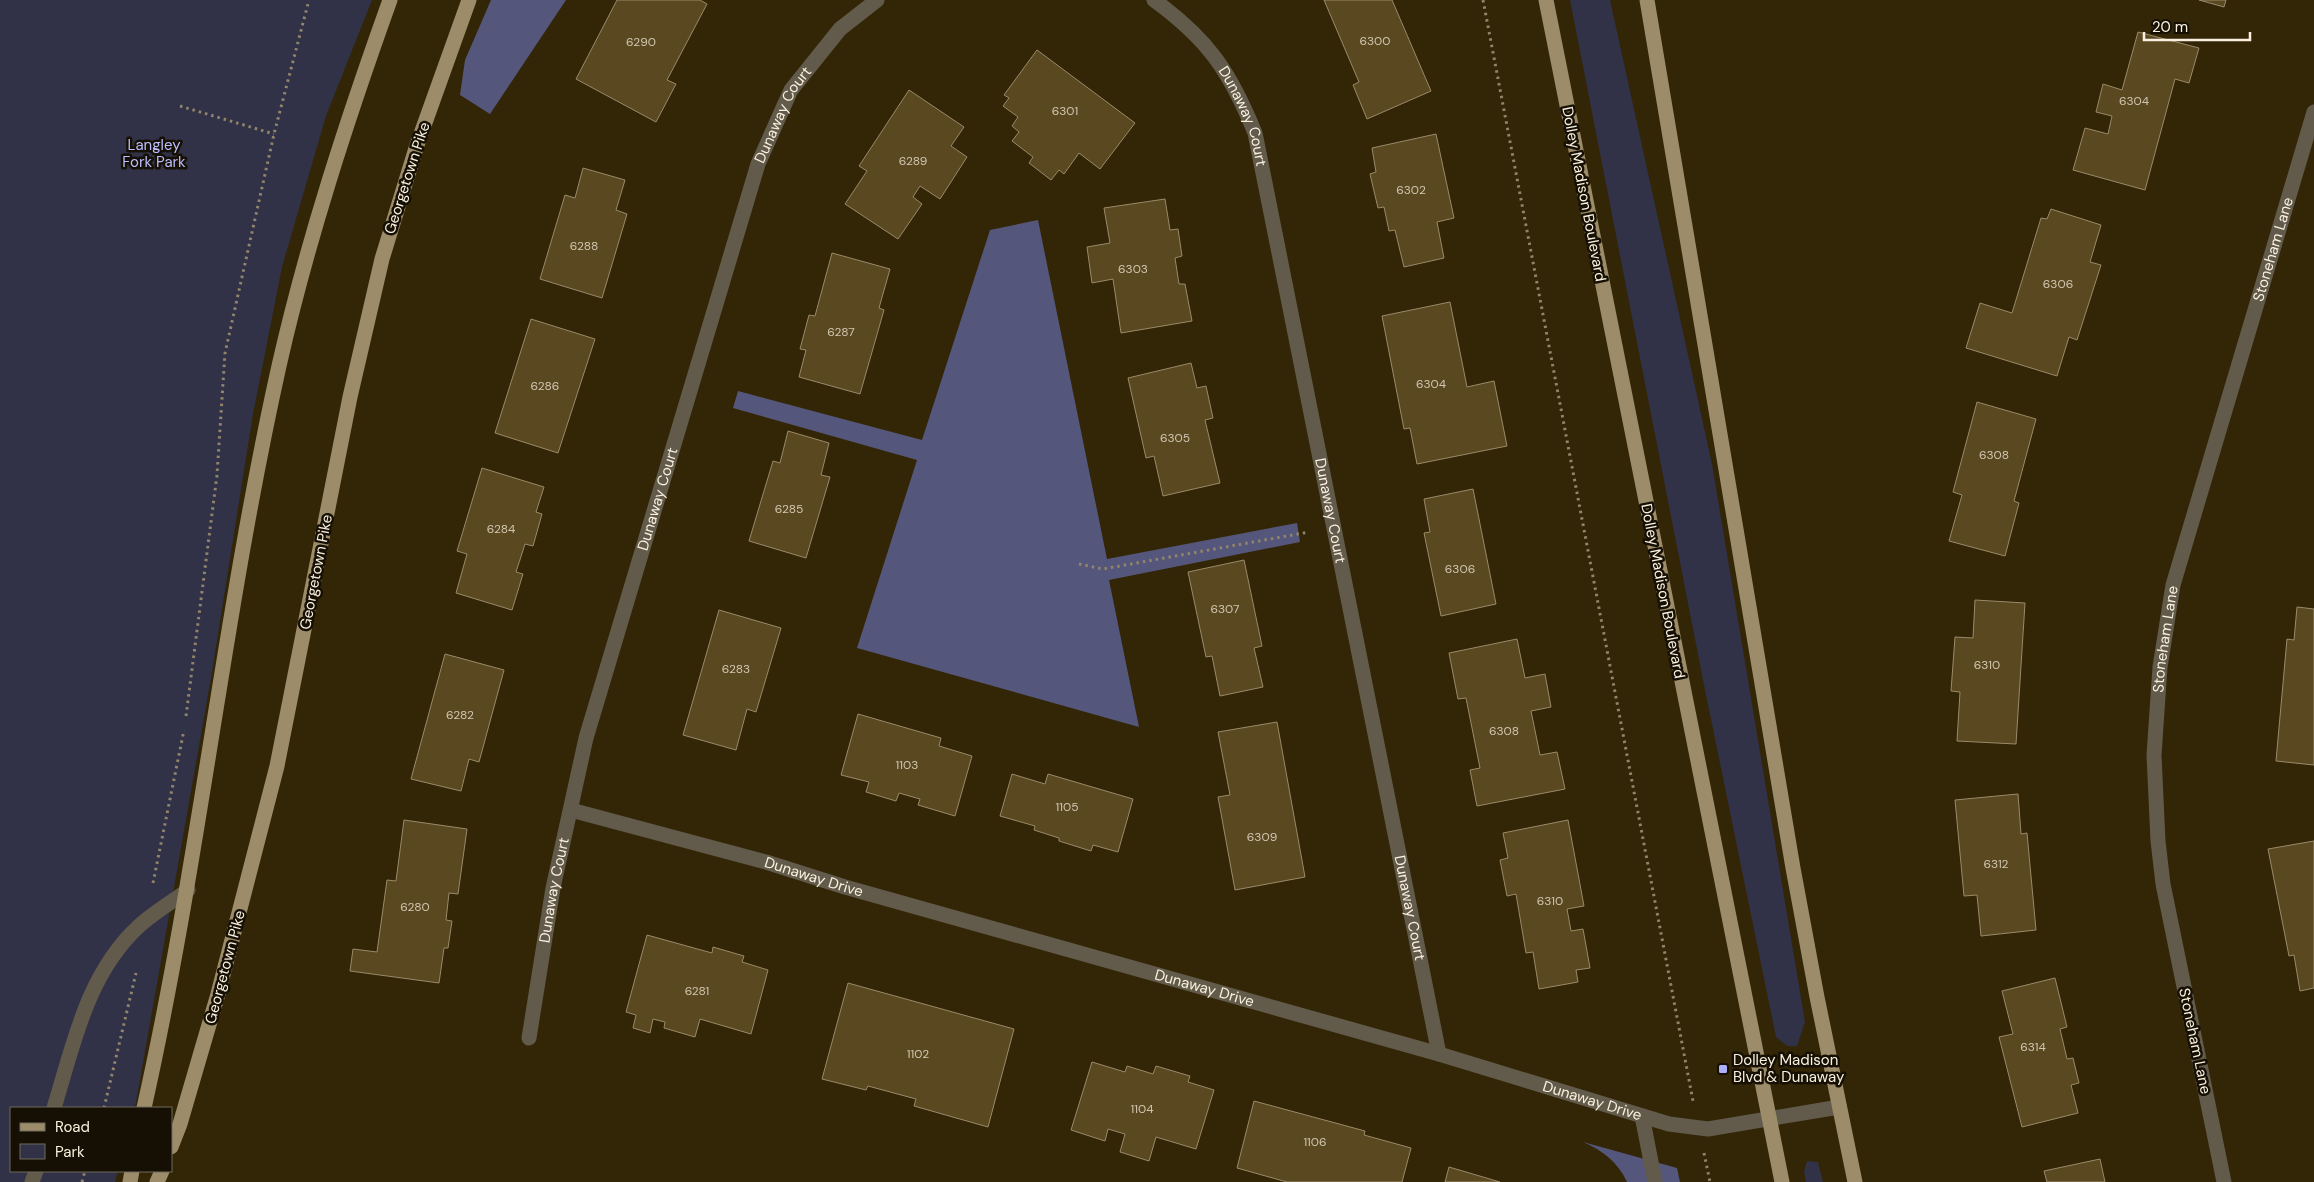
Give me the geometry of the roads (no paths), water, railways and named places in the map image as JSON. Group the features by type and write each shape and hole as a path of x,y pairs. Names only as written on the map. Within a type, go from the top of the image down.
{"main road":[{"path":"144,1107 163,1023 188,890 244,543 278,368 316,226 361,82 390,0"},
{"name":"Georgetown Pike","path":"172,1144 180,1124 218,994 266,811 289,712 352,389 382,259 417,145 469,0"},
{"name":"Dolley Madison Boulevard","path":"1546,0 1782,1182"},
{"path":"1647,0 1794,868 1854,1182"}],"street":[{"name":"Dunaway Court","path":"529,1038 553,888 586,738 758,164 791,90 840,29 877,0"},
{"name":"Dunaway Court","path":"1154,0 1181,20 1214,54 1238,91 1255,133 1439,1054"},
{"name":"Stoneham Lane","path":"2224,1182 2162,876 2158,841 2154,755 2160,667 2173,585 2314,112"},
{"name":"Dunaway Drive","path":"571,810 766,862 1439,1054 1669,1124 1708,1130 1839,1107"},
{"path":"54,1107 85,1004 108,960 146,921 188,890"},
{"path":"1642,1116 1656,1182"}],"place":[{"name":"Dolley Madison Blvd & Dunaway","path":"1723,1069"}],"park label":[{"name":"Langley Fork Park","path":"154,154"}]}
